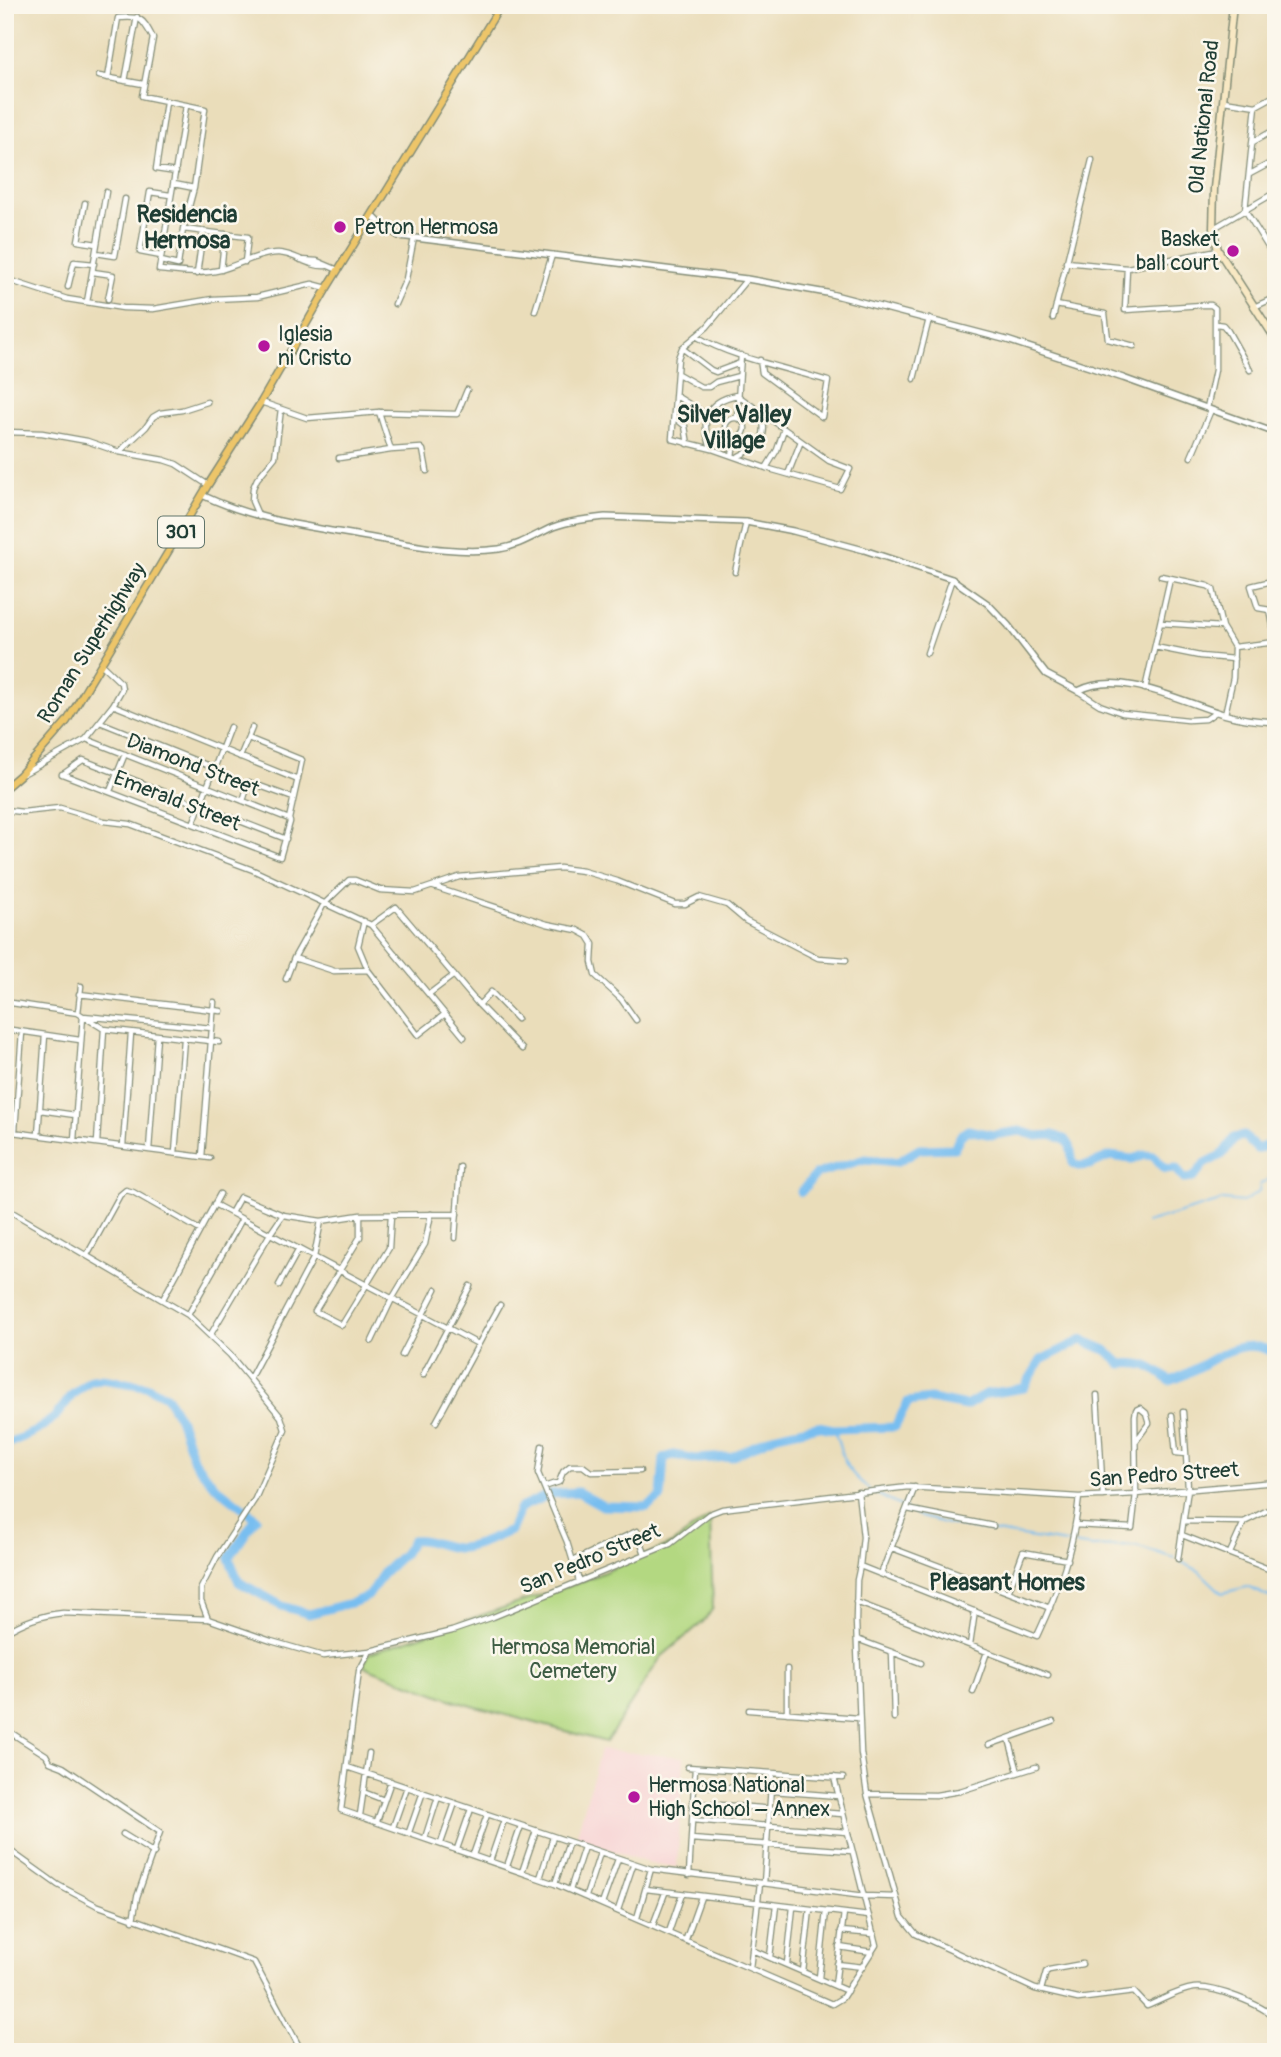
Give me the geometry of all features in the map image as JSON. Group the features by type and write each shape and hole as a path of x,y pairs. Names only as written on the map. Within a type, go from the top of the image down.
{"main road":[{"name":"Roman Superhighway","path":"5,788 20,775 67,721 208,485 261,402 327,288 501,5"},
{"name":"Old National Road","path":"1233,5 1214,188 1213,229 1218,250 1276,340"}],"street":[{"path":"125,81 136,17"},
{"path":"108,78 118,18 136,17 143,20 153,38 142,96 205,109 194,188 183,229 178,265 140,252 150,192 170,195"},
{"path":"99,76 143,83"},
{"path":"1224,102 1255,106 1276,95"},
{"path":"166,102 156,169 176,172"},
{"path":"186,106 159,270 197,274 221,270 268,254 282,253 307,264 338,270"},
{"path":"1255,106 1245,210 1276,260"},
{"path":"1252,142 1276,129"},
{"path":"1053,318 1091,160"},
{"path":"1249,174 1276,160"},
{"path":"174,184 194,188"},
{"path":"87,302 106,192"},
{"path":"1213,229 1273,194 1276,204"},
{"path":"96,253 115,256 125,199"},
{"path":"85,203 78,241 97,244"},
{"path":"372,215 389,231 399,236 747,279 827,293 1007,340 1276,433"},
{"path":"183,229 248,237 245,262"},
{"path":"197,274 203,231"},
{"path":"221,270 225,234"},
{"path":"395,303 406,279 414,238"},
{"path":"1066,262 1127,268 1218,250"},
{"path":"535,310 552,255"},
{"path":"68,287 74,262 94,264"},
{"path":"1127,268 1125,310 1211,305 1215,308 1215,370 1209,409 1191,457"},
{"path":"93,272 113,275 108,299"},
{"path":"5,279 67,299 123,309 153,309 214,299 257,297 312,285 327,288"},
{"path":"737,395 829,461 849,468 840,489 672,439 678,358 682,348 707,327 747,279"},
{"path":"1254,307 1276,297"},
{"path":"1056,305 1105,314 1108,339 1134,346"},
{"path":"914,379 929,318"},
{"path":"1216,324 1223,325 1228,331 1250,370"},
{"path":"696,335 717,349 760,360 828,380 822,417 762,373 760,360"},
{"path":"682,348 716,372 740,363"},
{"path":"737,418 741,355"},
{"path":"678,374 701,387 709,387 716,382 739,376"},
{"path":"261,402 307,418 379,412 457,414 467,390"},
{"path":"712,449 706,430 707,415 718,401 737,395"},
{"path":"676,396 707,415"},
{"path":"119,452 160,413 207,402"},
{"path":"259,517 252,501 253,488 275,457 281,409"},
{"path":"735,456 759,444 763,436 763,420 759,410"},
{"path":"379,412 391,450"},
{"path":"675,417 685,426 688,444"},
{"path":"730,418 743,421 745,427 743,433 735,438 728,435 725,426 730,418"},
{"path":"766,468 777,450 784,429"},
{"path":"5,432 42,433 164,460 176,464 208,485"},
{"path":"735,438 735,456"},
{"path":"788,474 801,440"},
{"path":"338,458 421,448 424,450 427,471"},
{"path":"202,495 259,517 411,546 467,551 514,546 556,526 605,517 746,522 793,530 952,579 988,604 1046,674 1113,710 1134,715 1206,719 1216,712"},
{"path":"735,572 746,522"},
{"path":"1161,576 1213,589 1222,627 1234,647 1225,714"},
{"path":"927,653 952,579"},
{"path":"1145,689 1170,579"},
{"path":"1234,647 1276,642 1273,609 1258,608 1251,586 1276,580"},
{"path":"1161,623 1222,627"},
{"path":"1155,646 1200,656 1234,659"},
{"path":"20,775 86,739 113,705 122,689 121,683 102,665"},
{"path":"1078,691 1104,682 1122,682 1216,712 1249,720 1276,722"},
{"path":"113,705 298,780"},
{"path":"100,722 214,768"},
{"path":"193,824 230,727"},
{"path":"240,757 252,728"},
{"path":"117,773 286,839 302,760 248,738"},
{"name":"Diamond Street","path":"86,739 289,819"},
{"path":"110,792 125,754"},
{"name":"Emerald Street","path":"117,773 83,760 62,774 281,857 286,839"},
{"path":"243,801 249,782 293,798"},
{"path":"5,810 23,812 60,808 94,818 130,824 253,870 364,920 464,1037"},
{"path":"286,979 324,904 345,882 352,879 390,892 415,892 466,876 560,868 617,881 676,904 685,904 702,896 722,902 746,921 802,950 827,960 846,960"},
{"path":"433,887 589,936 593,944 592,962 595,975 621,999 636,1020"},
{"path":"371,925 396,907 479,1004 523,1049"},
{"path":"364,920 358,946 368,971 418,1035 445,1014"},
{"path":"295,958 334,971 368,971"},
{"path":"429,994 454,975"},
{"path":"74,1140 81,986"},
{"path":"479,1004 491,992 517,1019"},
{"path":"79,994 221,1011"},
{"path":"5,1002 80,1015 212,1028"},
{"path":"202,1157 214,1002"},
{"path":"80,1015 104,1029 219,1042"},
{"path":"5,1029 80,1040"},
{"path":"97,1143 104,1029"},
{"path":"15,1132 22,1032"},
{"path":"123,1146 131,1033"},
{"path":"38,1135 45,1035"},
{"path":"149,1150 157,1036"},
{"path":"175,1153 184,1039"},
{"path":"40,1110 75,1115"},
{"path":"5,1130 210,1158"},
{"path":"455,1238 460,1167"},
{"path":"87,1255 120,1195 126,1191 133,1192 200,1230"},
{"path":"163,1299 220,1194"},
{"path":"231,1213 240,1197 283,1215 321,1221 391,1214 457,1214"},
{"path":"214,1204 478,1344"},
{"path":"5,1208 188,1315 211,1334 281,1417 285,1430 255,1499 217,1557 201,1588 201,1601 208,1619"},
{"path":"360,1216 360,1237 315,1311 342,1325 389,1248 391,1214"},
{"path":"372,1341 392,1299 425,1244 431,1214"},
{"path":"211,1334 283,1215"},
{"path":"188,1315 242,1219"},
{"path":"250,1378 314,1258 321,1221"},
{"path":"279,1285 299,1249"},
{"path":"423,1375 470,1286"},
{"path":"402,1354 436,1289"},
{"path":"436,1422 500,1305"},
{"path":"1097,1395 1103,1496"},
{"path":"1076,1525 1130,1529 1133,1526 1136,1494 1135,1412 1140,1408 1146,1413 1149,1423 1136,1441"},
{"path":"1178,1559 1188,1489 1183,1412"},
{"path":"1172,1415 1176,1453 1186,1454"},
{"path":"542,1446 538,1473 579,1581"},
{"path":"544,1487 559,1482 563,1472 570,1466 583,1466 591,1472 640,1471"},
{"name":"San Pedro Street","path":"5,1633 21,1623 43,1615 63,1613 208,1619 323,1656 370,1651 452,1632 493,1617 670,1544 709,1514 722,1509 915,1487 1079,1497 1276,1482"},
{"path":"881,1574 915,1487"},
{"path":"858,1493 863,1537 856,1602 861,1753 867,1794 902,1917 916,1934 1010,1976 1026,1986 1078,1999 1134,1992 1147,2006 1196,1988 1233,1995 1268,2011 1276,2019"},
{"path":"860,1566 1037,1636 1068,1560 1079,1497"},
{"path":"1184,1521 1244,1522 1276,1506"},
{"path":"907,1509 993,1526"},
{"path":"1230,1553 1244,1522"},
{"path":"573,1561 637,1531 645,1554"},
{"path":"1182,1535 1276,1572"},
{"path":"892,1548 1050,1608"},
{"path":"1009,1591 1023,1552 1068,1560"},
{"path":"856,1602 1048,1675"},
{"path":"970,1645 975,1611"},
{"path":"856,1639 921,1663"},
{"path":"370,1651 359,1671 341,1810 490,1860 586,1896 832,2004 842,1998 876,1945 834,1777"},
{"path":"892,1652 894,1718"},
{"path":"973,1692 987,1652"},
{"path":"787,1669 787,1713"},
{"path":"749,1710 859,1718"},
{"path":"989,1745 1053,1722"},
{"path":"5,1729 46,1755 50,1762 63,1767 160,1832 137,1897 133,1920"},
{"path":"1010,1739 1018,1772"},
{"path":"360,1815 369,1753"},
{"path":"347,1767 651,1870 864,1896 896,1897"},
{"path":"688,1767 843,1778"},
{"path":"867,1794 936,1796 1036,1767"},
{"path":"690,1875 695,1768"},
{"path":"750,1968 767,1844 772,1773"},
{"path":"377,1821 391,1781"},
{"path":"694,1785 838,1796"},
{"path":"393,1827 407,1787"},
{"path":"363,1792 384,1800"},
{"path":"409,1832 423,1792"},
{"path":"425,1838 438,1797"},
{"path":"441,1843 455,1803"},
{"path":"693,1803 843,1814"},
{"path":"457,1849 471,1809"},
{"path":"473,1855 487,1815"},
{"path":"490,1860 504,1820"},
{"path":"692,1820 848,1832"},
{"path":"507,1866 521,1826"},
{"path":"522,1872 536,1831"},
{"path":"123,1834 153,1853"},
{"path":"540,1878 553,1837"},
{"path":"691,1839 852,1851"},
{"path":"555,1884 569,1842"},
{"path":"5,1847 58,1885 96,1905 254,1962 302,2052"},
{"path":"570,1890 584,1847"},
{"path":"586,1896 600,1853"},
{"path":"602,1903 618,1859"},
{"path":"618,1911 633,1865"},
{"path":"637,1918 651,1870"},
{"path":"646,1889 869,1916"},
{"path":"653,1925 665,1893"},
{"path":"669,1932 682,1894"},
{"path":"686,1939 701,1897"},
{"path":"770,1957 776,1905"},
{"path":"787,1964 793,1907"},
{"path":"803,1972 810,1909"},
{"path":"819,1978 826,1911"},
{"path":"834,1985 844,1913"},
{"path":"841,1931 874,1934"},
{"path":"839,1947 873,1952"},
{"path":"752,1951 847,1991"},
{"path":"837,1964 863,1967"},
{"path":"1041,1990 1049,1970 1082,1964"}],"shaded area":[{"name":"Hermosa National High School – Annex","path":"600,1750 684,1757 677,1867 648,1863 576,1838"}],"green space":[{"name":"Hermosa Memorial Cemetery","path":"710,1517 713,1608 705,1620 661,1657 606,1742 458,1702 363,1666 369,1653 575,1584 672,1544"}],"waterway":[{"path":"801,1192 816,1174 865,1159 897,1162 919,1149 954,1148 961,1135 968,1130 993,1135 1020,1131 1037,1136 1053,1135 1066,1140 1073,1163 1078,1166 1090,1165 1110,1156 1132,1159 1145,1155 1154,1156 1165,1169 1176,1168 1184,1179 1193,1178 1204,1164 1223,1154 1234,1138 1244,1136 1257,1149 1276,1142"},
{"path":"1146,1223 1224,1200 1243,1202 1259,1192 1260,1184 1276,1175"},
{"path":"5,1445 36,1431 55,1417 73,1394 91,1380 102,1379 146,1386 166,1396 179,1418 194,1461 214,1485 256,1518 229,1558 239,1582 282,1606 309,1614 368,1596 384,1572 404,1553 412,1540 424,1540 456,1548 476,1545 510,1531 520,1508 550,1494 578,1492 603,1506 647,1507 661,1497 664,1458 673,1455 695,1459 731,1457 777,1435 818,1426 833,1429 895,1427 908,1402 930,1399 966,1406 986,1394 1024,1388 1041,1360 1082,1340 1106,1350 1121,1364 1147,1366 1170,1381 1236,1348 1263,1348 1276,1355"},
{"path":"833,1429 847,1466 869,1489"},
{"path":"873,1492 906,1509"},
{"path":"911,1511 921,1517 956,1526 1092,1547 1135,1546 1175,1558"},
{"path":"1180,1561 1199,1571 1222,1593 1247,1587 1276,1600"}],"place":[{"name":"Petron Hermosa","path":"340,227"},
{"name":"Basket ball court","path":"1233,251"},
{"name":"Iglesia ni Cristo","path":"264,346"},
{"name":"Hermosa National High School – Annex","path":"634,1797"}],"district":[{"name":"Residencia Hermosa","path":"187,227"},
{"name":"Silver Valley Village","path":"734,427"},
{"name":"Pleasant Homes","path":"1007,1582"}]}
